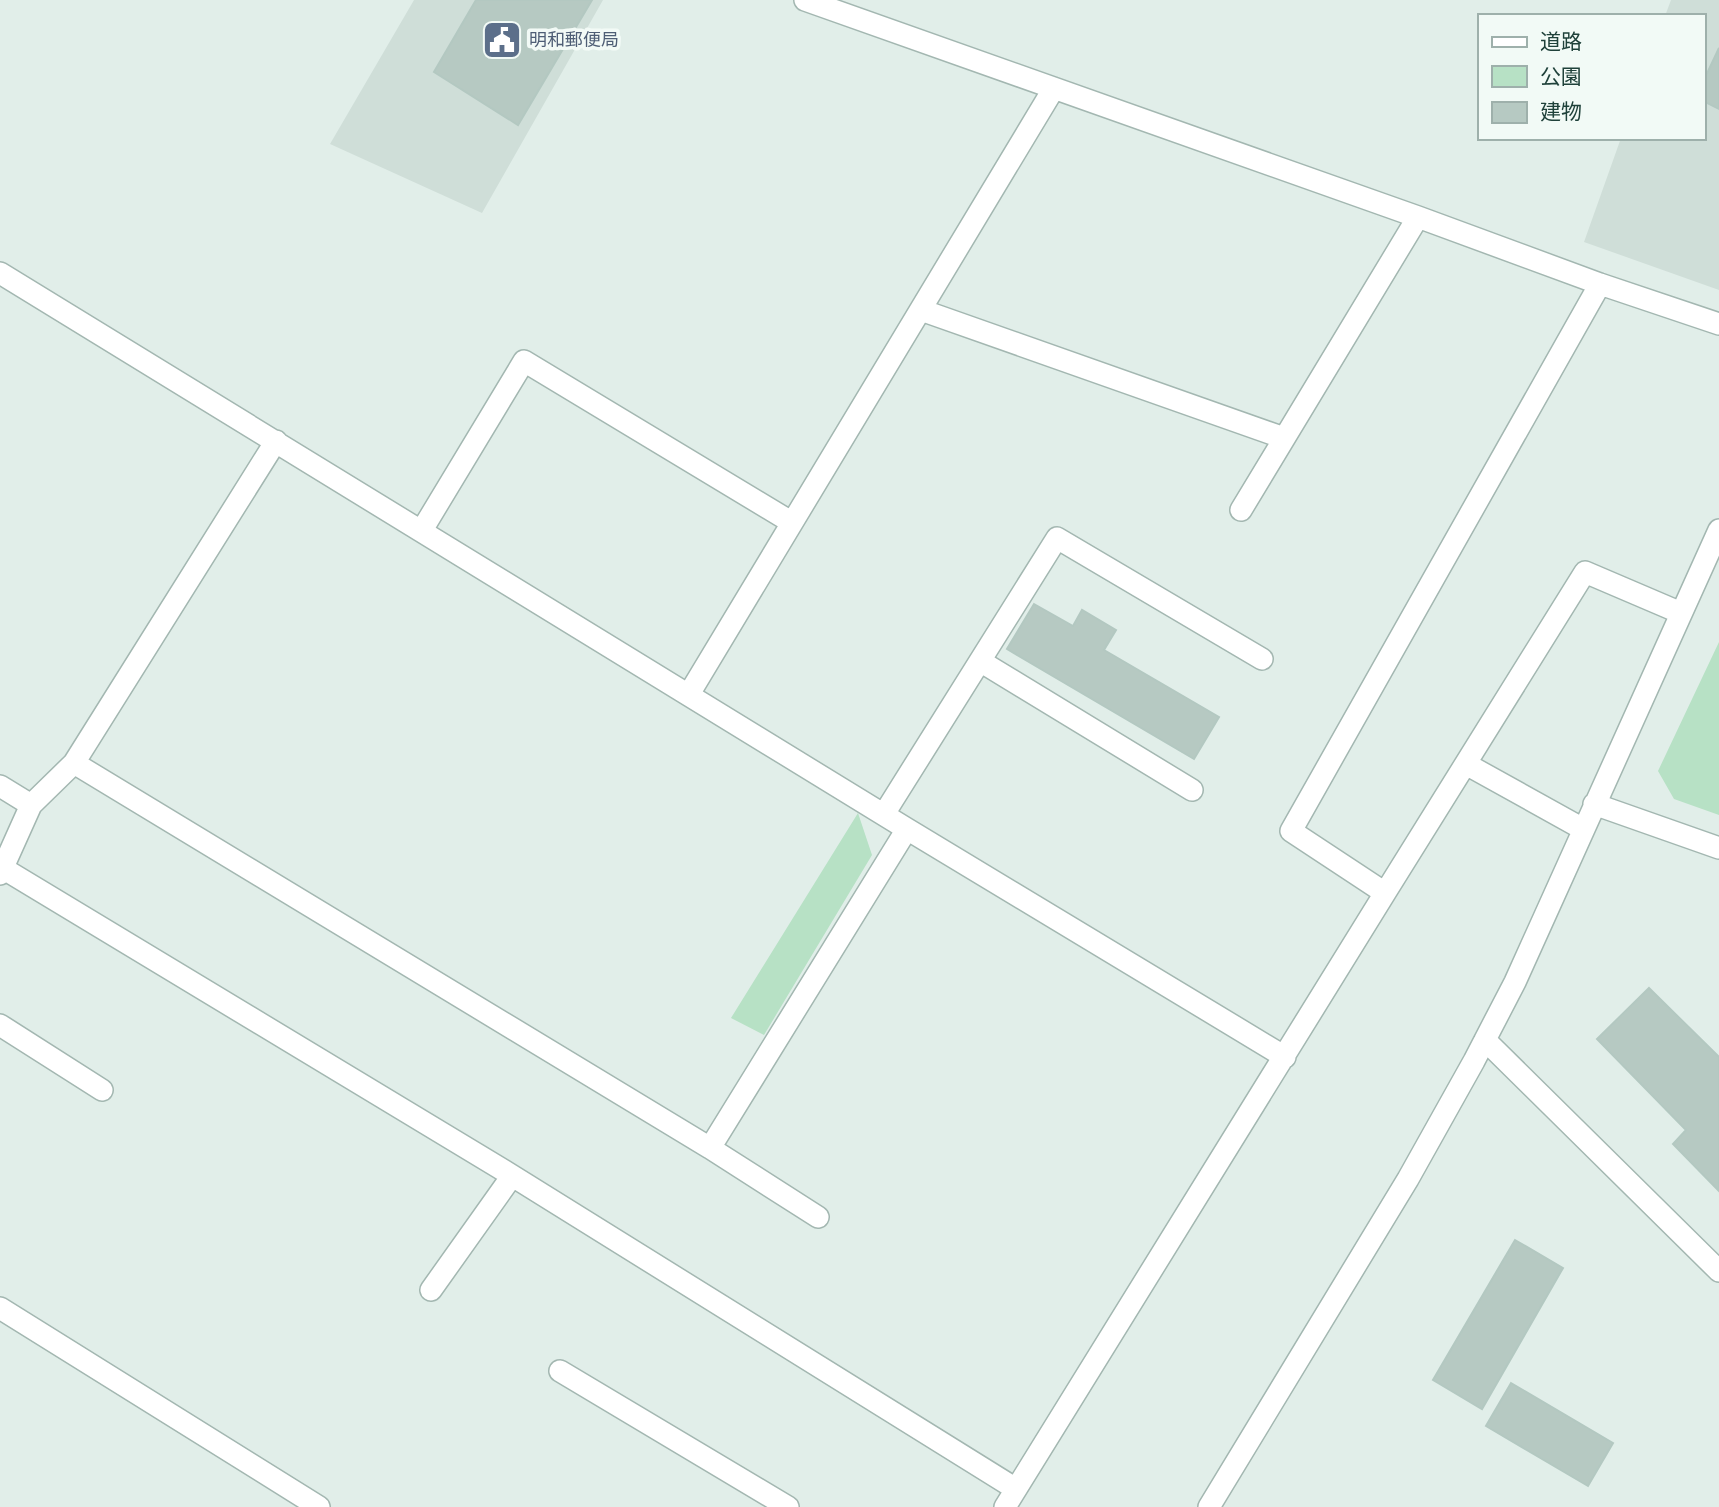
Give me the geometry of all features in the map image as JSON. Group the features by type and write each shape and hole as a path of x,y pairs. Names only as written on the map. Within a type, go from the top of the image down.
{"street":[{"path":"805,0 1719,324"},
{"path":"689,694 1054,88"},
{"path":"1241,510 1418,217"},
{"path":"0,273 907,829 1285,1057"},
{"path":"1385,893 1290,831 1600,284"},
{"path":"921,310 1284,438"},
{"path":"422,530 524,361 791,522"},
{"path":"275,441 74,763 32,805 2,872 512,1176 1016,1489"},
{"path":"1209,1507 1408,1179 1485,1040 1515,982 1719,530"},
{"path":"884,814 1057,538 1262,659"},
{"path":"1005,1507 1585,572 1681,613"},
{"path":"980,662 1192,790"},
{"path":"74,763 710,1148 818,1217"},
{"path":"1466,764 1583,829"},
{"path":"0,786 32,805"},
{"path":"1594,804 1719,848"},
{"path":"710,1148 907,829"},
{"path":"0,1025 102,1090"},
{"path":"1485,1040 1719,1271"},
{"path":"431,1290 512,1176"},
{"path":"0,1308 319,1507"},
{"path":"560,1371 788,1507"}],"shaded area":[{"path":"414,0 603,0 482,213 330,144"},
{"path":"1671,0 1719,0 1719,290 1584,242 1620,140 1705,140 1705,14 1666,14"}],"green space":[{"path":"1719,642 1719,815 1674,799 1658,771"},
{"path":"858,813 872,855 764,1035 731,1018"}],"building":[{"path":"476,0 592,0 518,125 434,72"},
{"path":"1719,48 1719,109 1705,102 1705,78"},
{"path":"1034,604 1073,626 1082,610 1116,630 1104,650 1219,717 1194,759 1007,649"},
{"path":"1649,988 1719,1057 1719,1191 1673,1144 1686,1130 1597,1039"},
{"path":"1515,1240 1563,1268 1482,1409 1433,1380"},
{"path":"1511,1383 1613,1443 1588,1486 1486,1426"}],"place":[{"name":"明和郵便局","path":"502,40"}]}
